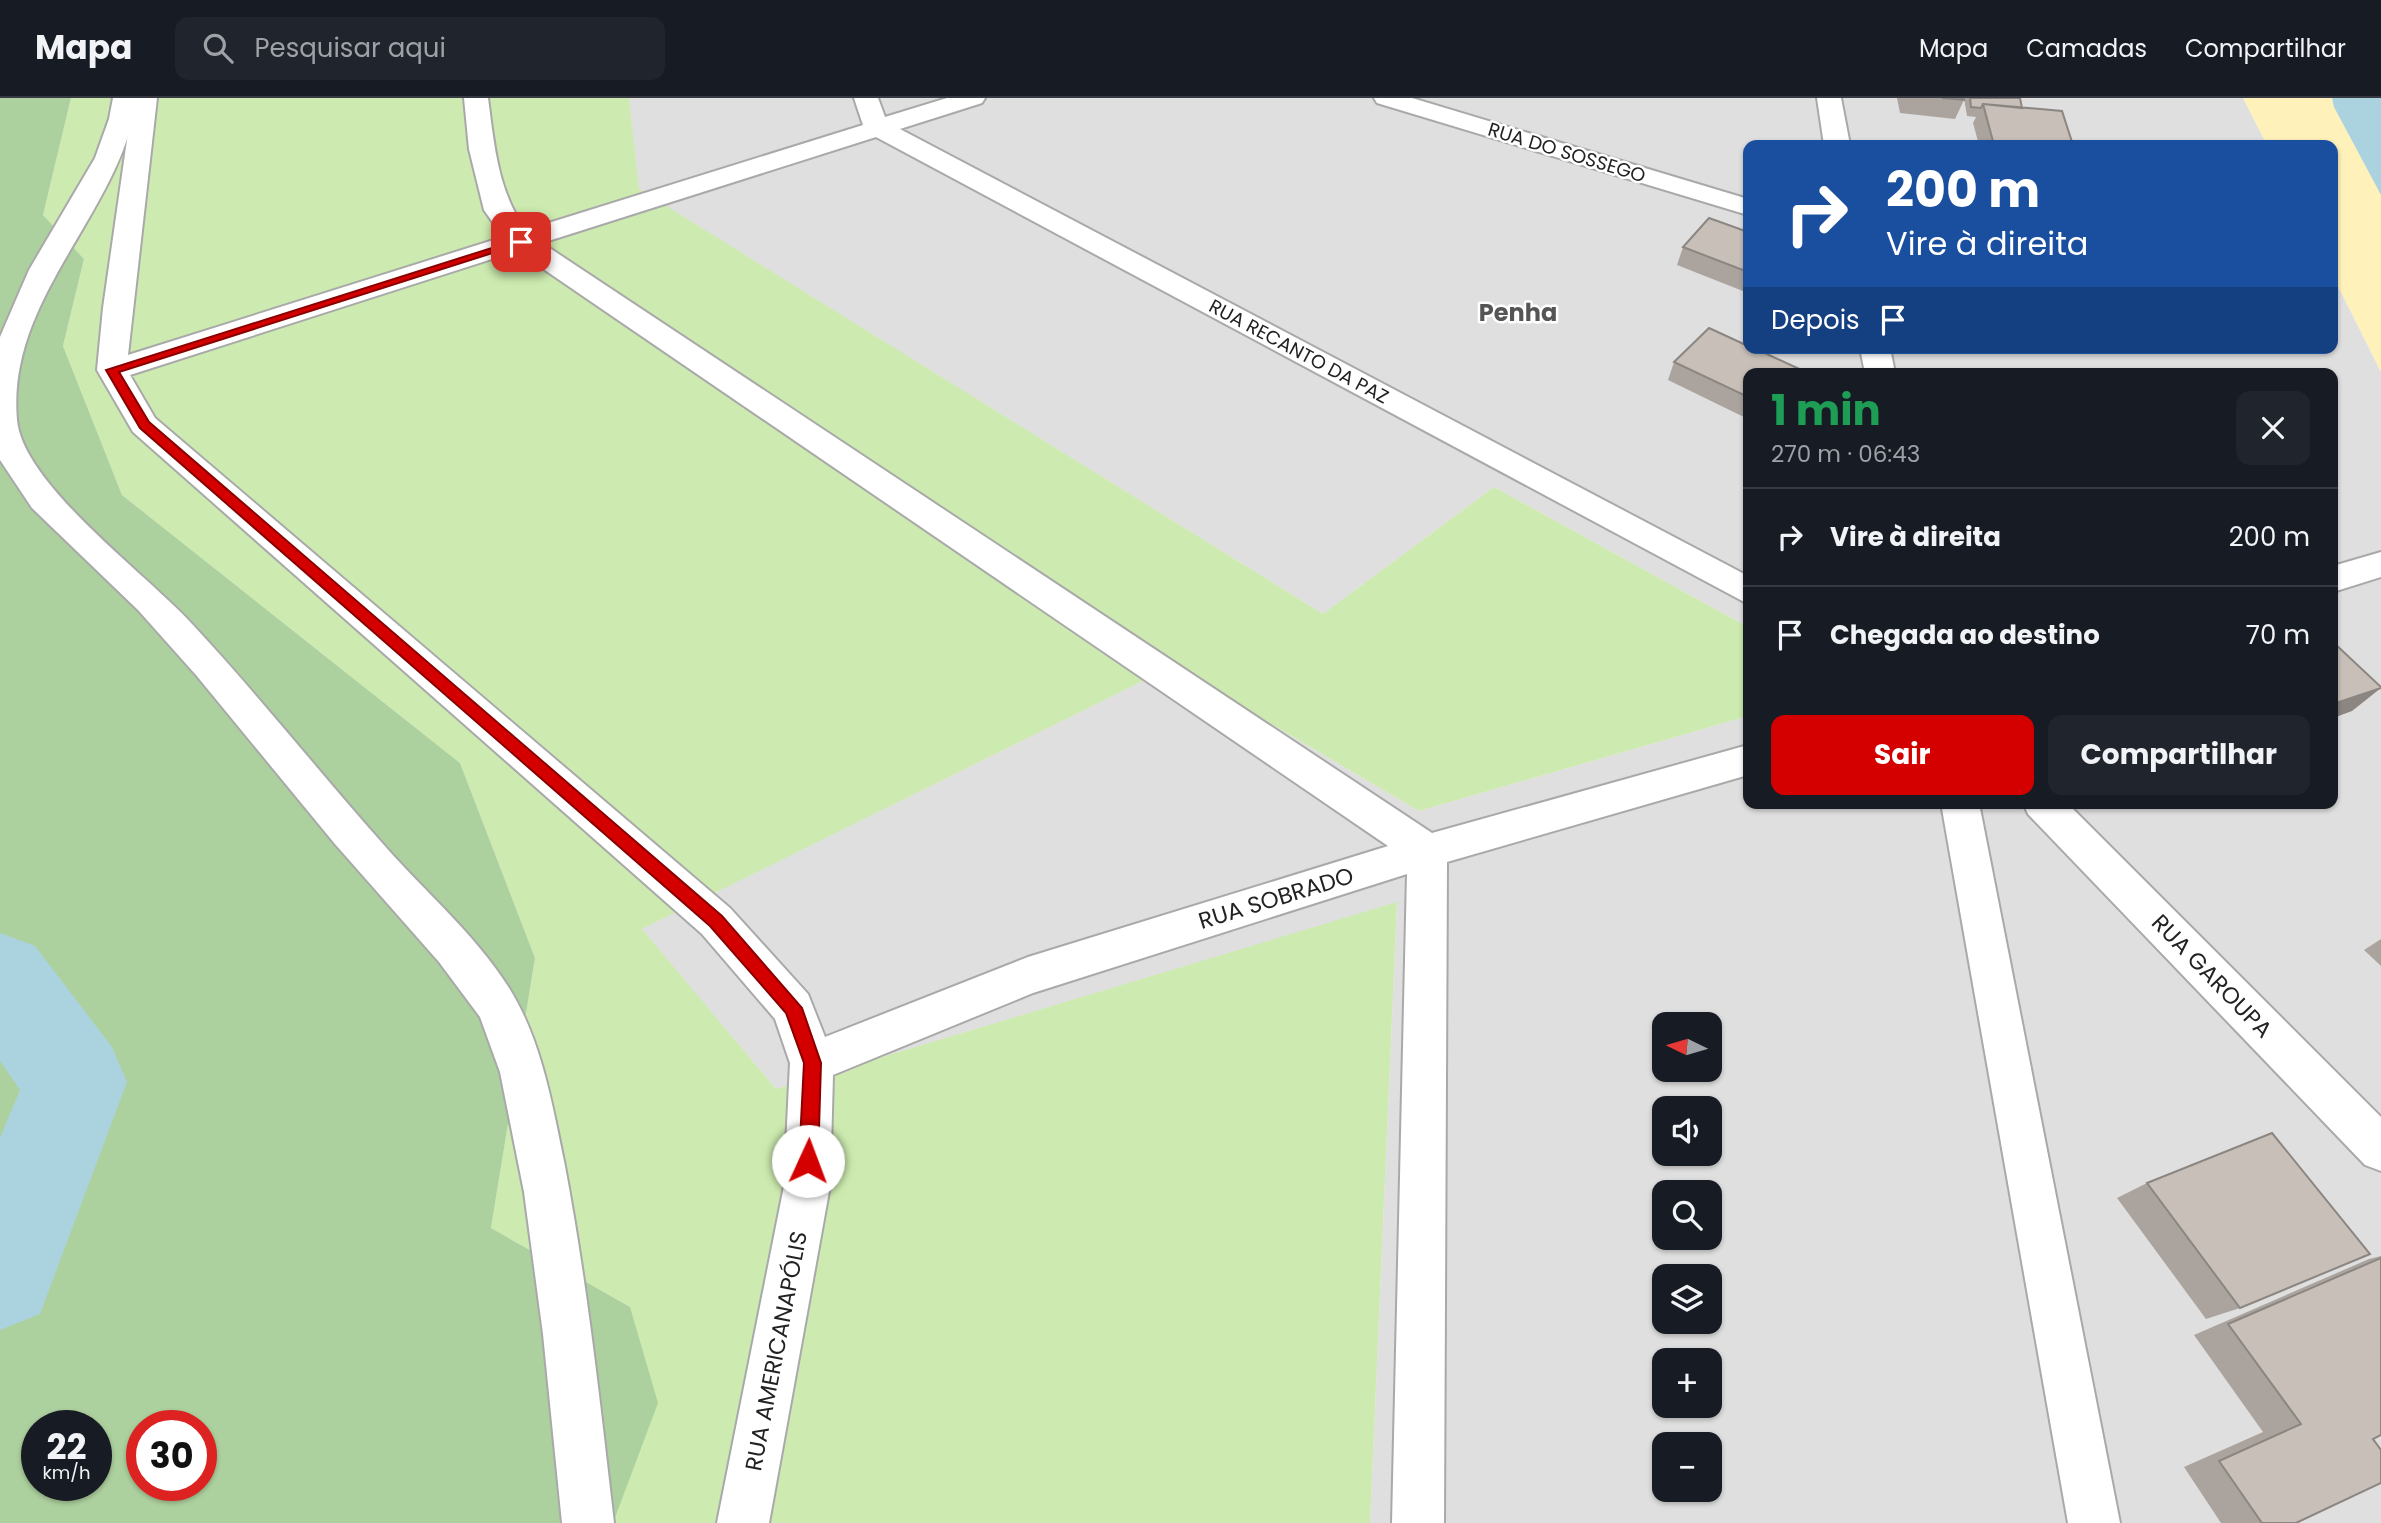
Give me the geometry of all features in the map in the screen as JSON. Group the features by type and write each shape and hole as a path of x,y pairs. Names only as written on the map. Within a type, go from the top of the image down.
{"street":[{"path":"125,98 109,157 96,187 57,244 26,303 1,375 2,425 24,474 55,512 149,600 271,736 378,866 450,941 497,1006 526,1083 554,1223 588,1523"},
{"path":"145,98 117,308 112,370 972,98"},
{"path":"476,98 482,149 497,210 521,242 1427,851 1418,1523"},
{"path":"866,98 876,127"},
{"name":"RUA DO SOSSEGO","path":"1386,98 1743,205"},
{"path":"1829,98 1837,140"},
{"name":"RUA RECANTO DA PAZ","path":"876,127 1743,588"},
{"name":"RUA AMERICANAPÓLIS","path":"112,370 145,425 716,921 793,1008 813,1063 807,1186 743,1523"},
{"path":"2338,577 2381,564"},
{"name":"RUA SOBRADO","path":"813,1063 1028,976 1427,851 1743,762"},
{"path":"1962,809 2094,1523"},
{"name":"RUA GAROUPA","path":"2048,809 2381,1149"}],"shaded area":[{"path":"629,98 2243,98 2264,140 1743,140 1743,354 2338,354 2338,286 2381,372 2381,1523 1370,1523 1397,903 776,1089 641,929 1173,666 1419,811 1743,717 1743,809 2338,809 2338,368 1743,368 1743,624 1494,487 1323,614 638,189"}],"green space":[{"path":"0,98 71,98 43,215 84,259 63,346 122,495 460,763 535,958 491,1228 630,1307 658,1403 613,1523 0,1523"},
{"path":"71,98 629,98 639,189 1323,614 1494,487 1743,624 1743,717 1419,811 1173,666 642,929 776,1089 1397,902 1370,1523 613,1523 630,1307 491,1228 535,958 460,763 122,495 63,346 84,259 43,215"}],"sand":[{"path":"2243,98 2332,98 2334,107 2381,195 2381,372 2338,286 2338,140 2264,140"}],"water":[{"path":"2332,98 2381,98 2381,195 2334,107"}],"building":[{"path":"1970,98 2020,98 2022,108 1983,104 1981,108 1971,107"},
{"path":"1983,104 2062,111 2071,140 1993,140"},
{"path":"1709,218 1743,230 1743,270 1683,247"},
{"path":"1709,328 1743,344 1743,354 1767,354 1797,368 1743,368 1743,395 1674,362"},
{"path":"2338,647 2381,687 2338,702"},
{"path":"2272,1133 2370,1254 2240,1308 2147,1183"},
{"path":"2381,1258 2381,1435 2373,1439 2381,1450 2381,1483 2296,1523 2262,1523 2219,1461 2301,1424 2228,1324"}],"waterway":[{"path":"0,978 75,1082 0,1274"}],"district":[{"name":"Penha","path":"1518,313"}],"route":[{"path":"521,242 112,370 145,425 716,921 793,1008 813,1063 808,1161"}]}
